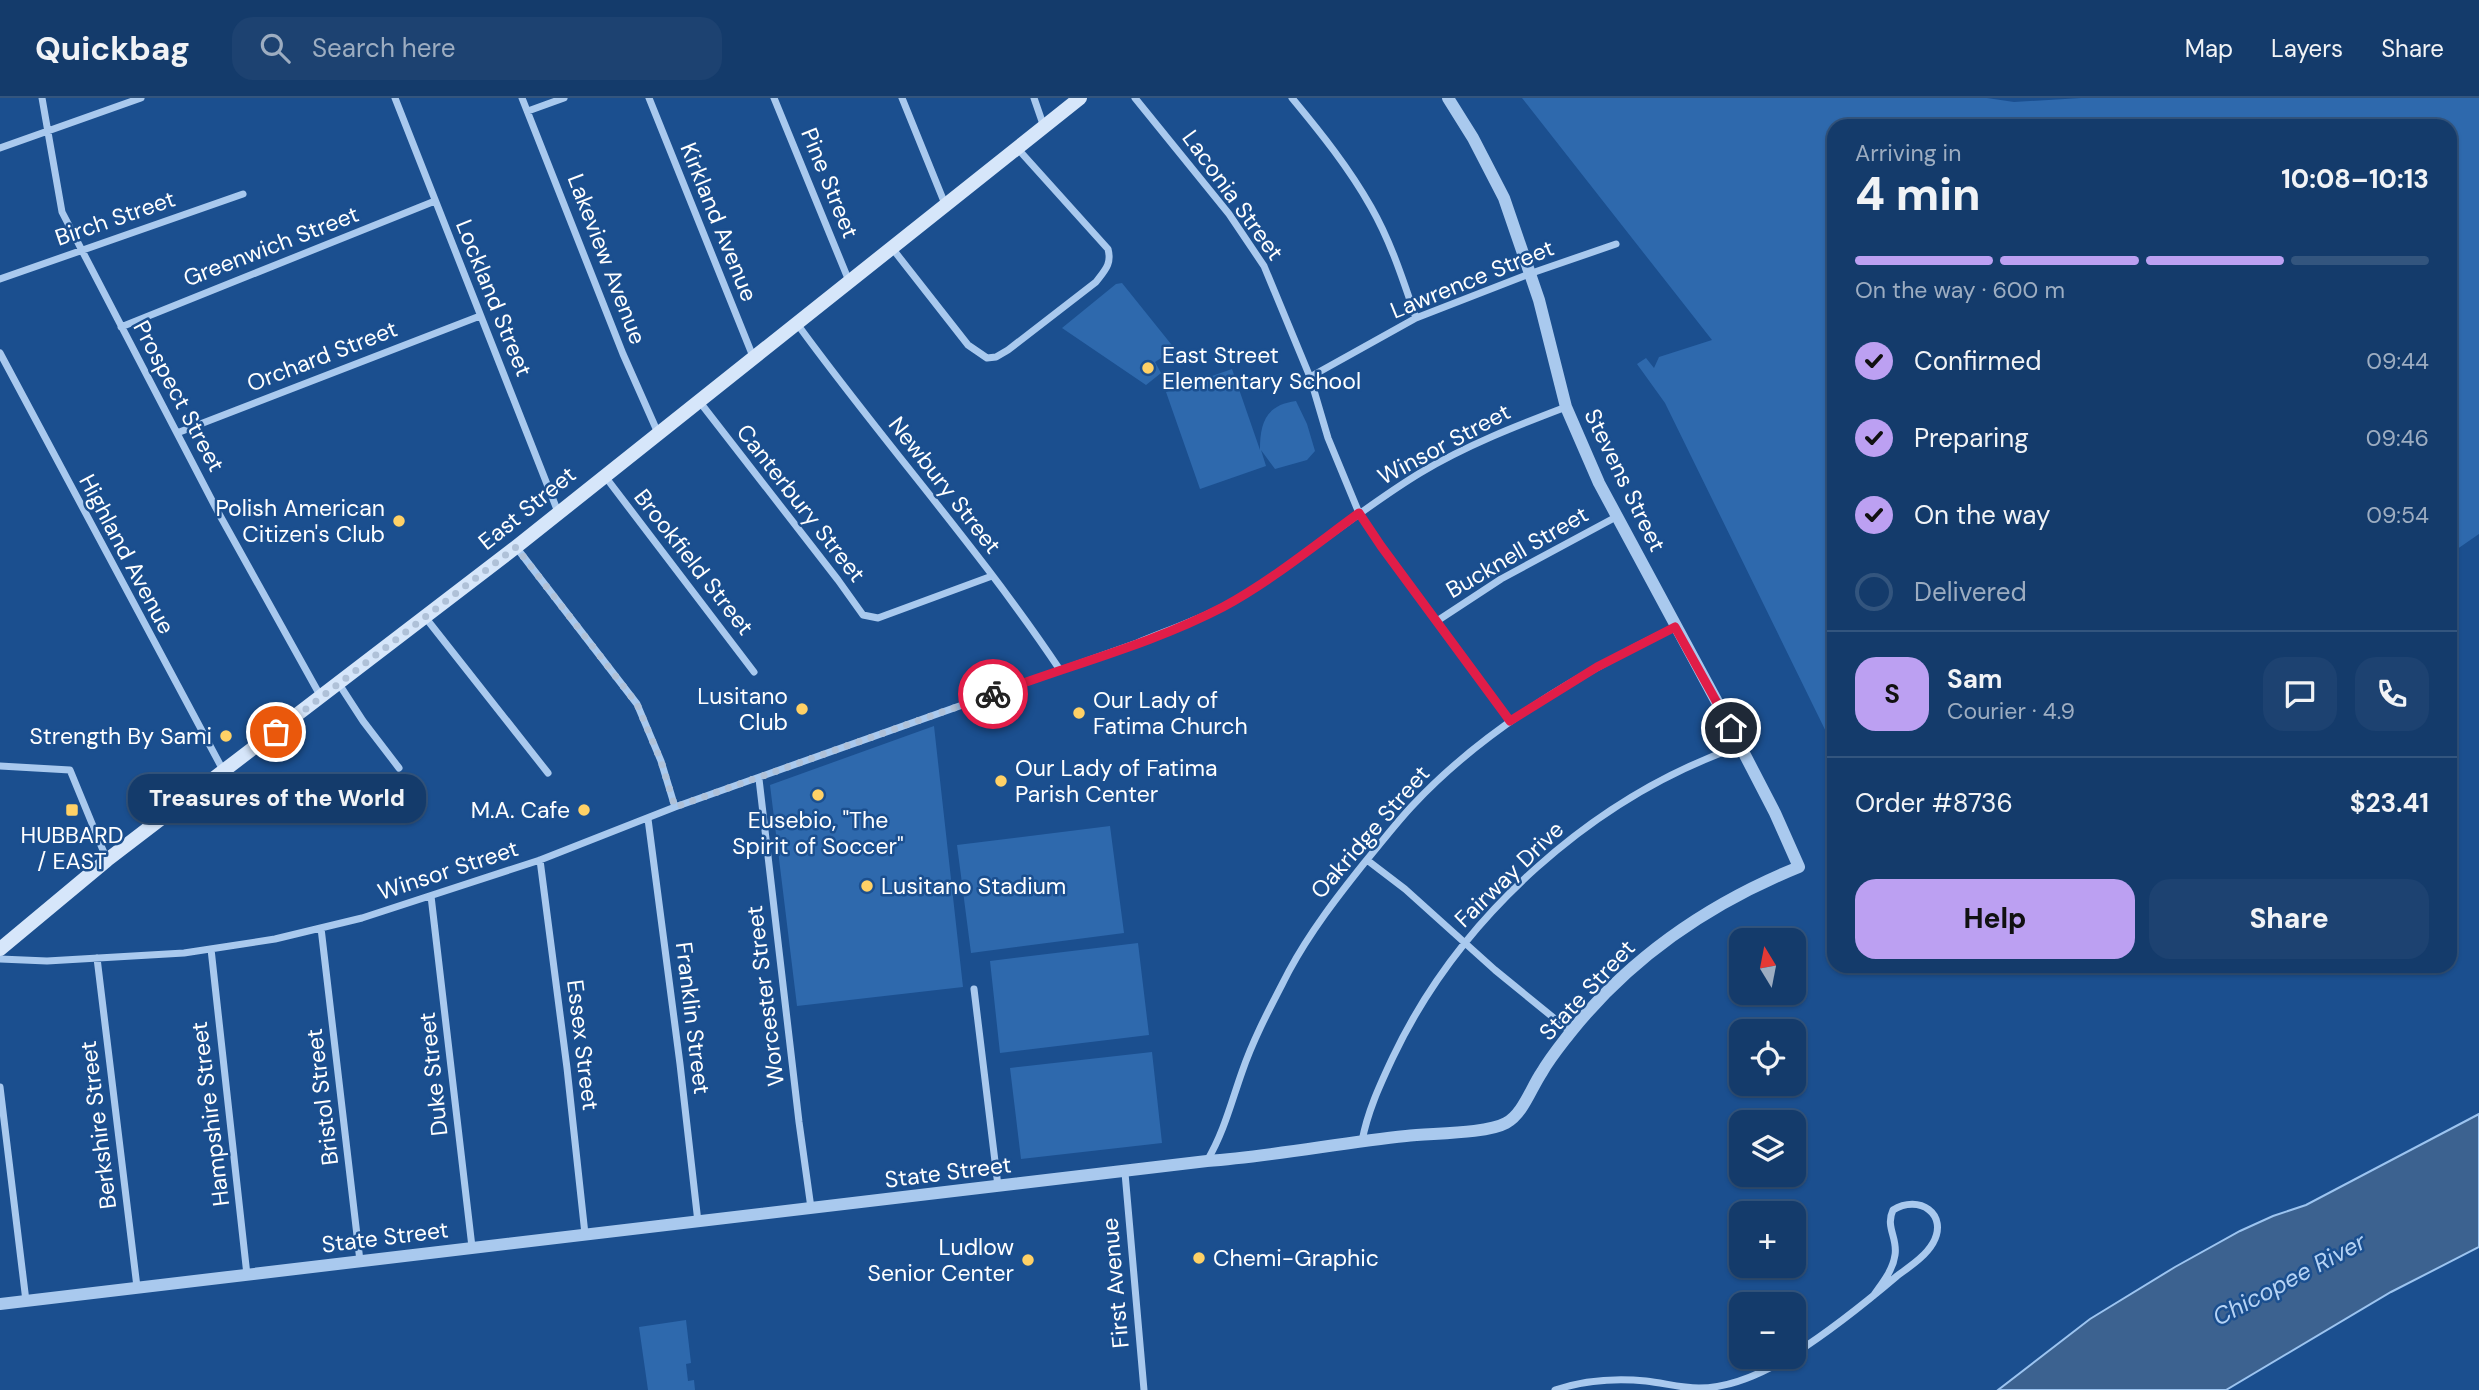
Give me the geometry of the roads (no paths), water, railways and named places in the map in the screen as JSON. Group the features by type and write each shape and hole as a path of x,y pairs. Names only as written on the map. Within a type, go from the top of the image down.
{"main road":[{"name":"East Street","path":"0,949 107,860 321,698 798,325 1080,98"}],"street":[{"name":"Prospect Street","path":"42,98 62,212 218,512 321,698"},
{"path":"0,148 141,98"},
{"name":"Lockland Street","path":"395,98 558,512"},
{"name":"Lakeview Avenue","path":"522,98 623,354 658,433"},
{"path":"528,111 564,98"},
{"name":"Kirkland Avenue","path":"649,98 754,359"},
{"name":"Pine Street","path":"775,98 850,282"},
{"path":"902,98 945,204"},
{"path":"1034,98 1044,128"},
{"name":"Laconia Street","path":"1135,98 1229,214 1264,266 1310,377 1328,438 1359,513 1510,721"},
{"path":"1292,98 1333,150 1371,207 1387,239 1416,318"},
{"name":"Stevens Street","path":"1448,98 1473,138 1504,198 1542,312 1566,407 1616,517 1775,813 1798,867"},
{"path":"891,248 968,345 987,358 996,357 1008,350 1096,282 1111,260 1108,249 1018,149"},
{"name":"Birch Street","path":"0,279 243,194"},
{"name":"Greenwich Street","path":"121,327 435,201"},
{"name":"Lawrence Street","path":"1310,377 1416,318 1616,244"},
{"name":"Orchard Street","path":"177,433 480,316"},
{"name":"Newbury Street","path":"798,325 1023,615 1060,670"},
{"name":"Highland Avenue","path":"0,353 224,771"},
{"name":"Canterbury Street","path":"699,401 863,615 878,618 992,576"},
{"name":"Winsor Street","path":"0,959 47,961 149,956 275,939 362,918 540,860 675,807 1137,643 1223,607 1422,472 1484,440 1566,407"},
{"name":"Brookfield Street","path":"604,475 754,672"},
{"name":"Bucknell Street","path":"1437,621 1501,579 1616,517"},
{"path":"516,547 637,704 661,761 675,807"},
{"path":"424,616 548,773"},
{"name":"Oakridge Street","path":"1207,1161 1220,1139 1257,1035 1290,969 1335,900 1421,797 1461,760 1510,721 1597,667 1675,627"},
{"path":"339,684 399,768"},
{"name":"Fairway Drive","path":"1362,1141 1367,1114 1404,1035 1430,990 1464,943 1488,916 1565,845 1614,807 1700,760 1740,746"},
{"path":"0,766 70,770 107,860"},
{"name":"Worcester Street","path":"759,779 797,1110 811,1208"},
{"name":"Franklin Street","path":"648,819 698,1222"},
{"name":"Essex Street","path":"540,860 585,1234"},
{"path":"1367,860 1405,889 1464,943 1571,1032"},
{"name":"State Street","path":"0,1304 1207,1161 1268,1156 1507,1123 1571,1032 1637,964 1681,929 1742,892 1798,867"},
{"name":"Duke Street","path":"432,896 472,1247"},
{"name":"Bristol Street","path":"321,928 360,1261"},
{"name":"Hampshire Street","path":"211,949 247,1275"},
{"name":"Berkshire Street","path":"97,958 137,1287"},
{"path":"974,989 998,1186"},
{"path":"0,1087 2,1130 26,1301"},
{"name":"First Avenue","path":"1125,1172 1144,1390"},
{"path":"1806,1345 1874,1296 1915,1262 1933,1243 1936,1221 1933,1213 1921,1204 1902,1205 1894,1210 1889,1226 1895,1254 1888,1274 1874,1296"},
{"path":"1555,1390 1573,1384 1619,1379 1701,1388 1733,1382 1765,1369"}],"water":[{"name":"Chicopee River","path":"2479,1114 2479,1247 2391,1292 2226,1390 1998,1390 2090,1319 2175,1267 2240,1231 2306,1205"}],"place":[{"name":"East Street Elementary School","path":"1148,368"},
{"name":"Polish American Citizen's Club","path":"399,521"},
{"name":"Lusitano Club","path":"802,709"},
{"name":"Our Lady of Fatima Church","path":"1079,713"},
{"name":"Treasures of the World","path":"276,732"},
{"name":"Strength By Sami","path":"226,736"},
{"name":"Our Lady of Fatima Parish Center","path":"1001,781"},
{"name":"Eusebio, \"The Spirit of Soccer\"","path":"818,795"},
{"name":"HUBBARD / EAST","path":"72,810"},
{"name":"M.A. Cafe","path":"584,810"},
{"name":"Lusitano Stadium","path":"867,886"},
{"name":"Chemi-Graphic","path":"1199,1258"},
{"name":"Ludlow Senior Center","path":"1028,1260"}]}
